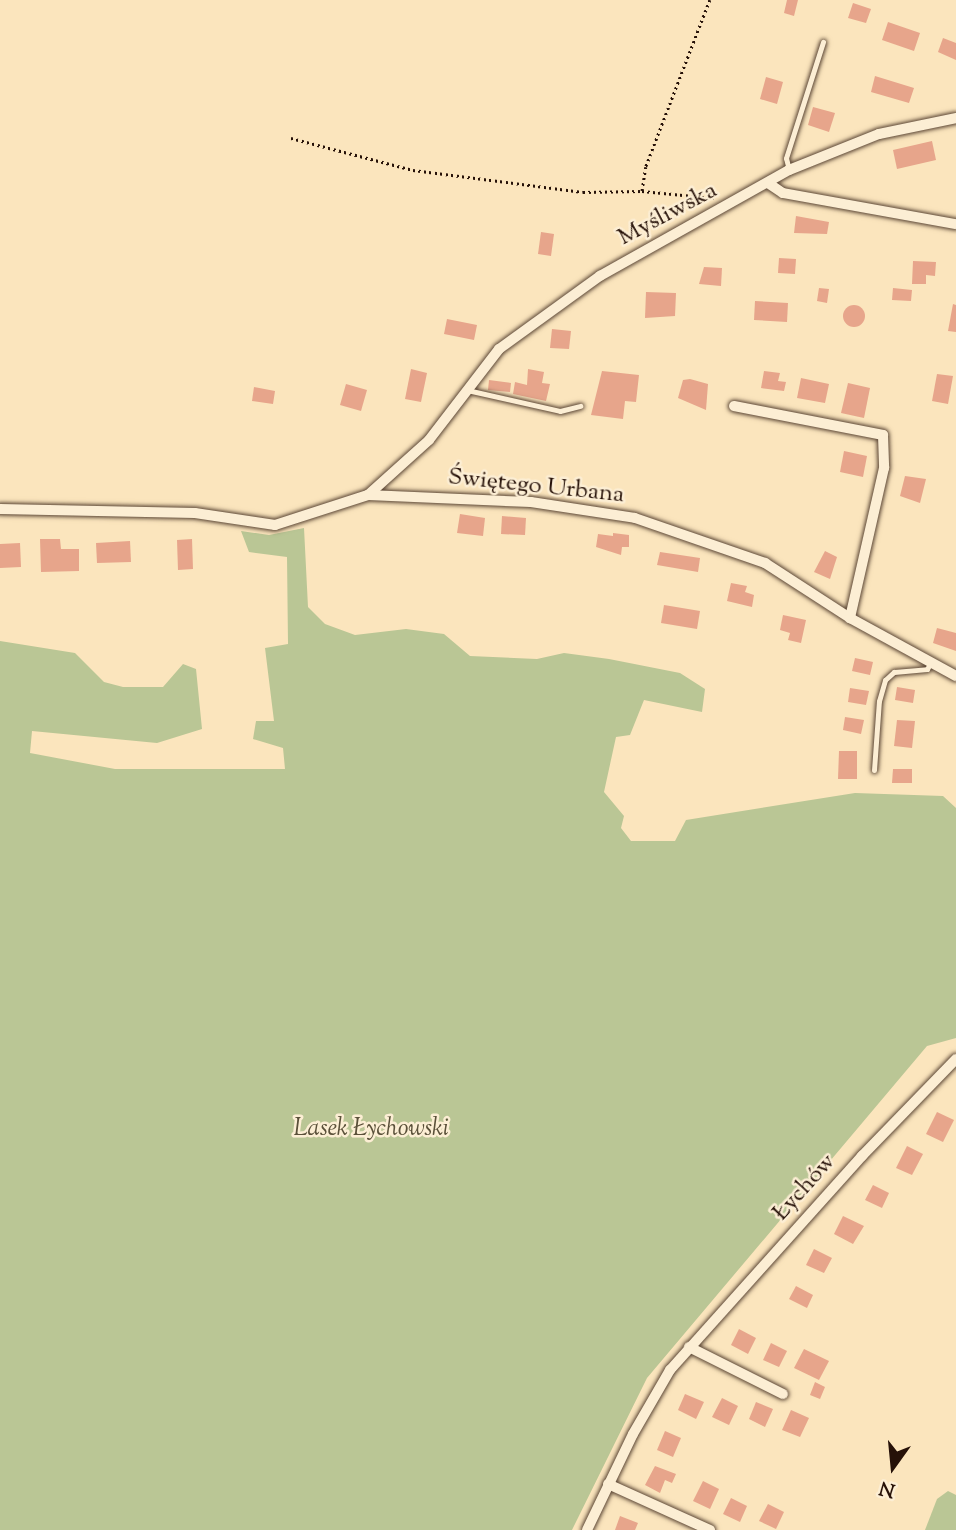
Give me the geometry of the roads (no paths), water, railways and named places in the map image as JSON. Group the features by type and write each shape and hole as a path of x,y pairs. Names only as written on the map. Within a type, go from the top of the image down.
{"street":[{"name":"Myśliwska","path":"368,495 391,479 444,419 499,349 544,312 600,275 733,204 789,170 879,134 956,118"},
{"path":"768,183 783,192 956,224"},
{"path":"734,406 883,435 884,468 850,618"},
{"path":"0,509 195,513 275,525 368,495"},
{"name":"Świętego Urbana","path":"368,495 531,502 635,519 765,563 850,618 956,676"},
{"name":"Łychów","path":"587,1530 654,1395 689,1347 956,1059"},
{"path":"689,1347 783,1394"},
{"path":"608,1484 710,1530"}],"lane":[{"path":"789,170 786,158 823,42"},
{"path":"467,390 560,411 580,407"},
{"path":"874,770 878,701 885,680 894,672 927,669 931,662"}],"park label":[{"name":"Lasek Łychowski","path":"371,1130"}]}
